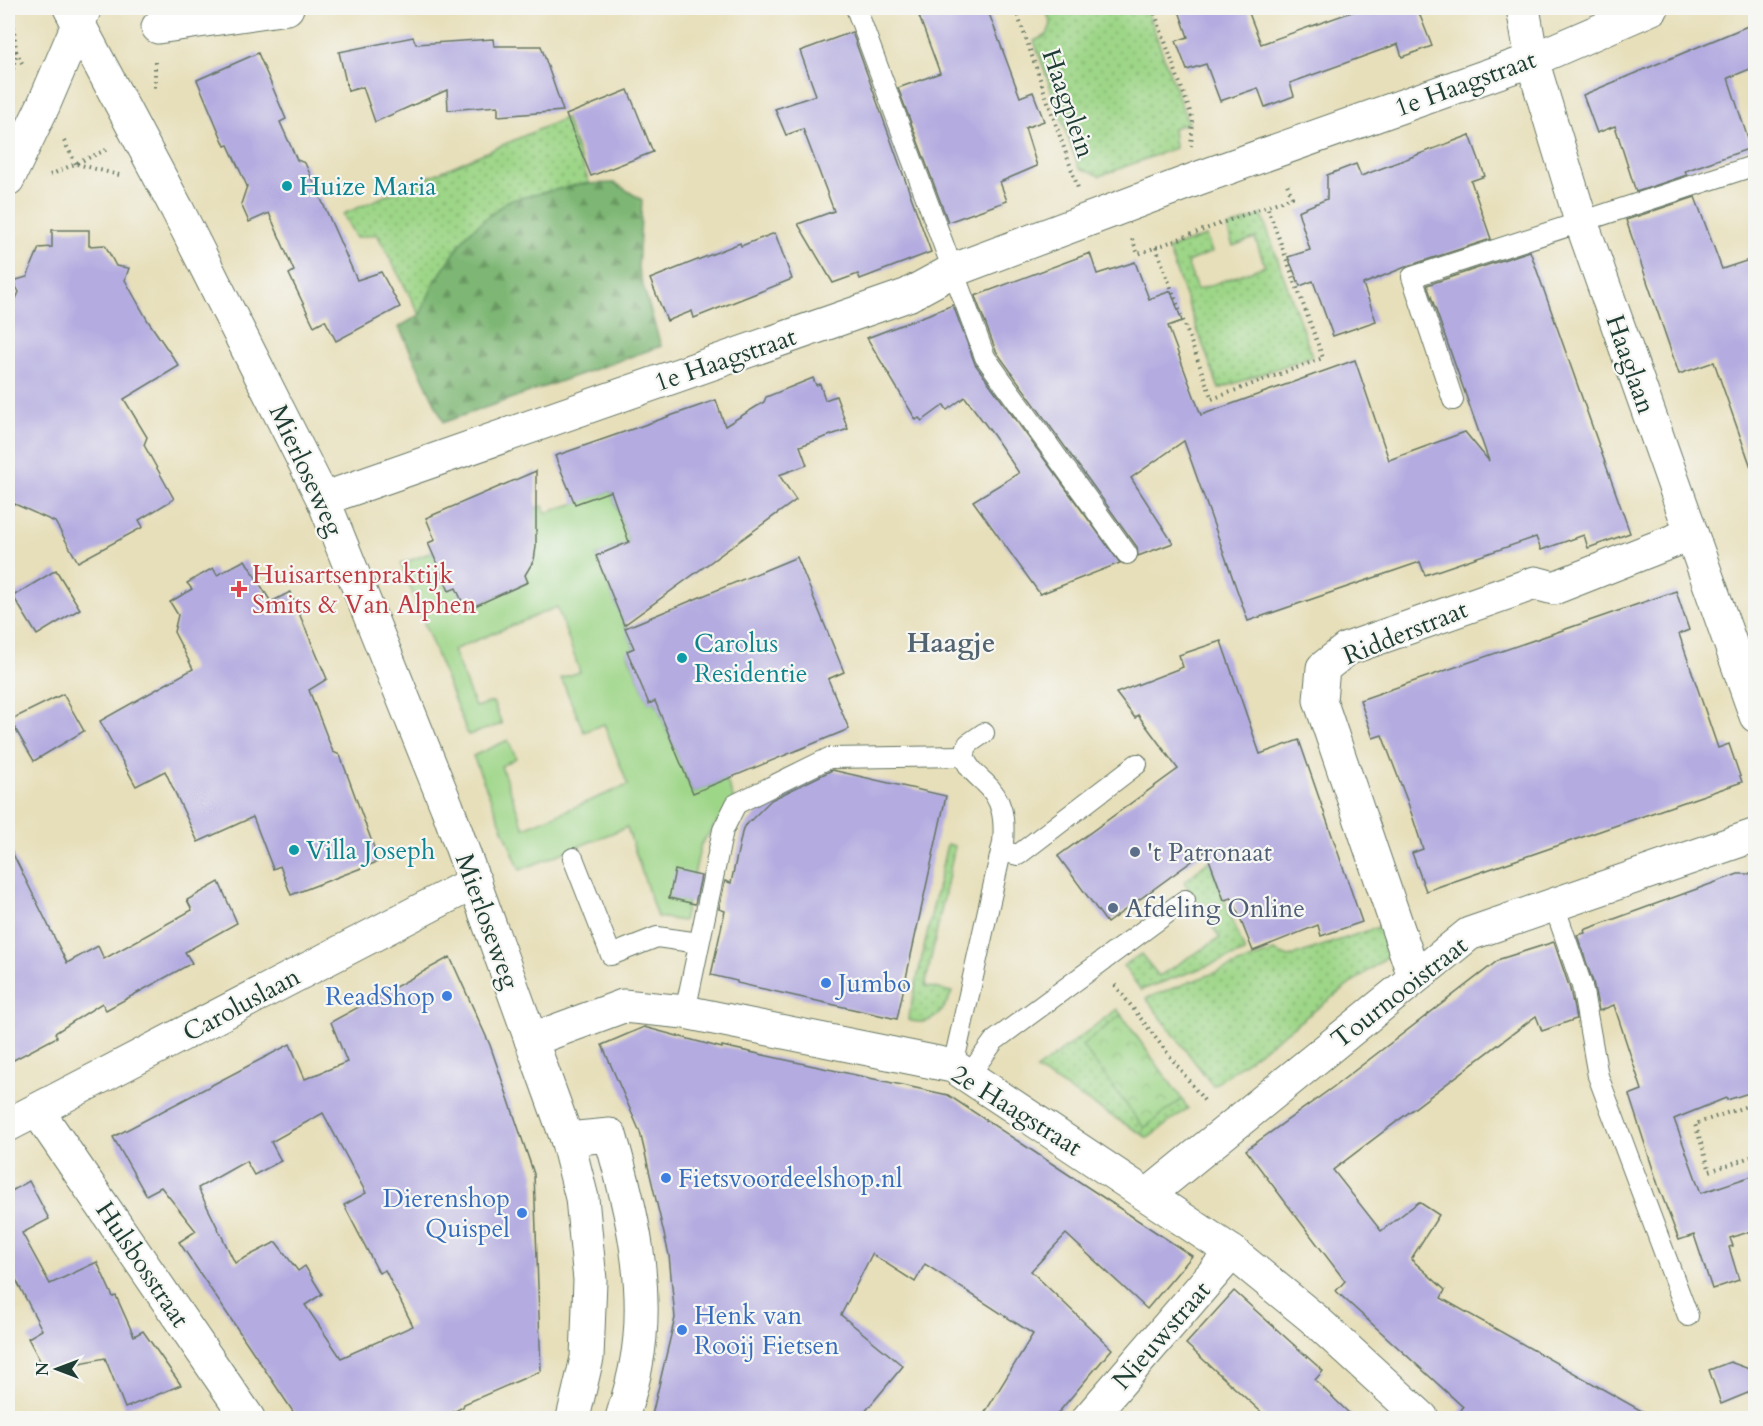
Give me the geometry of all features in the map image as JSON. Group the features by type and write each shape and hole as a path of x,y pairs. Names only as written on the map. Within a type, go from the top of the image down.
{"street":[{"path":"158,27 287,8"},
{"name":"Haaglaan","path":"1523,8 1532,60 1581,221 1755,716"},
{"name":"1e Haagstraat","path":"323,499 908,295 954,270 1198,178 1532,60 1652,8"},
{"path":"8,179 44,104 78,13"},
{"name":"Mierloseweg","path":"78,13 323,499 475,882 567,1139 582,1198 590,1280 587,1358 573,1419"},
{"name":"Ridderstraat","path":"1414,976 1320,700 1323,668 1347,649 1535,583 1554,588 1691,534"},
{"name":"Tournooistraat","path":"1149,1194 1414,976 1469,934 1755,835"},
{"name":"Caroluslaan","path":"8,1125 475,882"},
{"name":"2e Haagstraat","path":"531,1040 623,1006 685,1012 961,1070 1149,1194 1232,1252 1313,1318 1422,1419"},
{"name":"Hulsbosstraat","path":"37,1110 248,1419"},
{"path":"567,1139 610,1135 625,1187 641,1302 637,1364 622,1419"},
{"name":"Nieuwstraat","path":"1089,1419 1232,1252"}],"lane":[{"path":"856,8 985,357 1127,554"},
{"path":"1453,400 1412,277 1755,165"},
{"path":"961,1070 1005,820 1002,808 989,787 970,770 964,756 969,744 984,733"},
{"path":"685,1012 723,830 736,804 829,758 964,756"},
{"path":"1001,851 1018,855 1137,764"},
{"path":"573,858 611,955 657,937 699,943"},
{"path":"961,1070 994,1041 1185,900"},
{"path":"1554,905 1582,986 1598,1076 1688,1316"}],"path":[{"path":"9,96 16,51 12,8"},
{"name":"Haagplein","path":"1031,8 1017,12 1089,219"},
{"path":"1153,8 1193,120 1190,142 1198,178"},
{"path":"1121,208 1138,254 1292,197 1275,151"},
{"path":"1156,247 1212,399 1223,395 1323,358 1267,206"},
{"path":"1099,963 1226,1130"},
{"path":"1755,1104 1695,1124 1710,1170 1755,1155"}],"green space":[{"path":"1054,8 1146,8 1188,123 1173,128 1175,148 1100,176 1079,168 1034,41 1047,35 1051,24 1046,10"},
{"path":"565,118 590,185 661,346 444,422 399,327 420,315 377,234 356,238 343,214"},
{"path":"615,183 642,200 638,269 661,346 444,422 399,327 420,315 434,283 467,234 507,201 580,184"},
{"path":"1262,215 1312,356 1219,389 1168,249 1206,236 1212,252 1187,262 1197,290 1265,266 1255,238 1233,246 1227,228"},
{"path":"611,491 629,542 596,556 634,648 627,652 649,703 655,701 693,793 726,779 734,800 701,844 694,875 669,898 688,902 683,921 657,917 627,827 520,870 473,756 508,740 516,758 501,766 524,828 628,785 604,724 584,732 561,678 580,672 557,607 453,650 475,707 493,702 502,724 468,735 401,564 432,552 456,588 466,610 528,582 525,574 535,551 534,527 503,520 543,506 546,513"},
{"path":"947,844 955,846 925,986 952,992 936,1017 924,1022 916,1022 908,1020"},
{"path":"1209,861 1245,952 1141,990 1123,966 1141,954 1159,976 1220,938 1184,882"},
{"path":"1382,926 1392,953 1213,1086 1146,998 1274,951 1289,957"},
{"path":"1117,1009 1188,1108 1148,1138 1036,1070"},
{"path":"1121,1015 1182,1099 1144,1128 1082,1046"}],"building":[{"path":"916,8 987,8 1020,97 1033,92 1044,121 1025,128 1037,166 1000,182 1007,201 948,222 898,88 940,73"},
{"path":"1178,8 1247,8 1261,44 1363,8 1417,8 1432,46 1402,57 1398,44 1290,83 1294,96 1265,107 1258,88 1220,101 1206,64 1187,70 1176,41 1188,37"},
{"path":"1755,23 1755,67 1728,78 1751,148 1685,171 1687,175 1636,192 1615,126 1597,133 1583,95"},
{"path":"852,32 931,252 860,279 858,274 833,283 798,224 834,211 803,129 786,135 775,109 816,95 800,51"},
{"path":"413,37 416,44 493,39 494,46 541,46 563,111 498,116 498,106 448,110 447,90 375,122 363,87 348,91 339,52"},
{"path":"258,53 286,119 280,122 297,160 305,163 357,280 381,272 400,307 336,341 325,320 314,326 289,274 294,271 269,213 249,222 241,204 247,186 228,145 225,146 197,80"},
{"path":"628,90 653,152 591,176 566,115"},
{"path":"1470,135 1485,176 1471,181 1491,239 1408,266 1363,284 1376,321 1333,336 1313,281 1300,286 1288,257 1310,250 1298,211 1327,199 1327,175 1356,164 1361,176"},
{"path":"1695,197 1722,269 1755,258 1755,466 1751,467 1714,362 1679,374 1626,220"},
{"path":"52,230 89,230 89,246 105,245 116,266 129,268 125,280 148,321 179,366 124,399 147,437 144,445 174,499 139,520 143,527 78,562 55,522 8,501 8,317 19,292 13,281 27,277 39,248 52,247"},
{"path":"775,233 792,279 694,318 692,311 667,321 650,279 740,243 741,246"},
{"path":"1530,251 1630,533 1588,548 1584,535 1541,550 1536,537 1425,575 1420,562 1248,621 1184,441 1131,478 1173,543 1138,556 1137,547 996,351 975,296 1090,253 1097,274 1135,262 1149,299 1171,291 1182,321 1168,326 1201,415 1355,360 1389,460 1465,432 1489,461 1427,285"},
{"path":"953,305 975,364 1120,563 1040,594 973,501 1019,473 994,436 965,397 947,410 944,405 922,421 919,418 916,420 867,338"},
{"path":"813,378 816,385 820,384 825,400 836,396 848,429 800,446 807,465 779,475 796,500 624,625 596,556 629,542 611,491 575,504 555,456 716,400 725,426 764,402 766,397"},
{"path":"536,471 536,547 534,560 525,575 528,582 466,610 456,588 449,591 428,543 435,540 426,518"},
{"path":"797,557 844,672 828,679 849,729 693,793 655,701 649,704 627,651 634,648 625,628"},
{"path":"245,560 271,602 290,592 327,679 309,690 333,752 340,755 376,853 373,854 377,862 291,895 280,866 273,869 253,817 198,842 165,771 136,786 100,721 193,669 174,632 178,615 170,602 192,589 187,583 213,568 217,575"},
{"path":"56,570 80,609 37,635 13,596"},
{"path":"1676,591 1689,630 1679,634 1718,748 1729,744 1742,782 1426,891 1412,853 1423,849 1408,803 1382,735 1373,738 1360,700"},
{"path":"1221,641 1260,754 1299,740 1362,922 1321,936 1318,925 1253,951 1232,898 1224,900 1206,851 1107,923 1058,856 1178,769 1138,715 1135,718 1116,693 1183,667 1179,655"},
{"path":"63,694 84,731 34,761 10,720"},
{"path":"832,770 946,796 897,1019 711,975 725,911 719,909 725,881 731,883 743,828 771,800"},
{"path":"8,844 67,963 98,946 104,959 192,910 187,900 219,882 237,923 185,952 192,963 106,1010 102,1003 55,1033 57,1037 8,1063"},
{"path":"675,870 701,876 695,904 669,898"},
{"path":"1738,874 1755,874 1755,1091 1727,1100 1726,1098 1674,1119 1701,1193 1755,1175 1755,1230 1730,1238 1733,1246 1729,1247 1739,1280 1712,1289 1694,1235 1679,1240 1659,1188 1629,1095 1642,1090 1614,1005 1599,1011 1593,982 1577,935 1585,933 1584,930"},
{"path":"1554,942 1570,989 1576,1019 1542,1031 1536,1016 1333,1170 1381,1231 1419,1202 1439,1215 1411,1259 1445,1290 1441,1298 1656,1419 1456,1419 1463,1407 1336,1291 1345,1281 1246,1150 1336,1085 1500,959"},
{"path":"450,957 490,1045 534,1174 541,1371 464,1404 463,1407 440,1419 298,1419 179,1242 196,1231 161,1187 146,1195 113,1137 290,1044 305,1079 347,1062 331,1022","holes":["323,1113 366,1193 344,1205 379,1273 385,1270 413,1326 341,1358 305,1305 322,1294 305,1266 298,1271 276,1242 235,1263 198,1188 246,1161 254,1175 281,1161 271,1142"]},
{"path":"644,1027 722,1048 722,1046 948,1095 1192,1256 1147,1309 1066,1234 1031,1271 1112,1349 1053,1419 981,1419 1033,1334 925,1264 915,1282 872,1254 841,1315 903,1366 859,1419 651,1419 675,1318 669,1255 640,1132 602,1045"},
{"path":"29,1181 49,1219 22,1233 50,1284 97,1262 134,1336 143,1331 181,1385 125,1408 105,1358 45,1370 28,1338 42,1330 8,1264 8,1193"},
{"path":"1234,1291 1323,1371 1315,1380 1355,1419 1269,1419 1186,1344"},
{"path":"1730,1362 1752,1370 1755,1390 1721,1404 1709,1370"}],"place":[{"name":"Huize Maria","path":"287,186"},
{"name":"Huisartsenpraktijk Smits & Van Alphen","path":"239,589"},
{"name":"Carolus Residentie","path":"682,658"},
{"name":"Villa Joseph","path":"294,850"},
{"name":"'t Patronaat","path":"1135,852"},
{"name":"Afdeling Online","path":"1113,908"},
{"name":"Jumbo","path":"826,983"},
{"name":"ReadShop","path":"447,996"},
{"name":"Fietsvoordeelshop.nl","path":"666,1178"},
{"name":"Dierenshop Quispel","path":"522,1213"},
{"name":"Henk van Rooij Fietsen","path":"682,1330"}],"district":[{"name":"Haagje","path":"951,643"}]}
